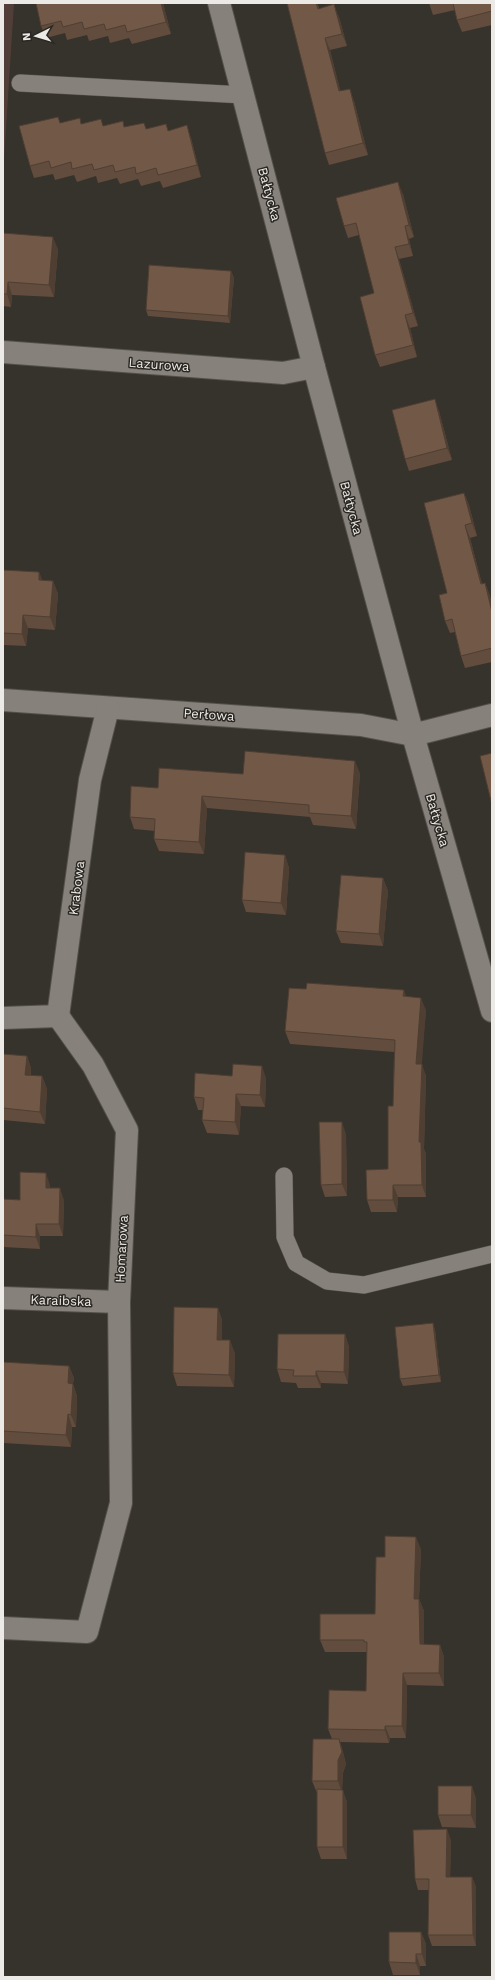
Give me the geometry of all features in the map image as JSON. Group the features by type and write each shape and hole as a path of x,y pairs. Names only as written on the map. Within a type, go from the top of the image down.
{"street":[{"name":"Bałtycka","path":"219,3 314,367 413,735 492,1011"},
{"name":"Lazurowa","path":"3,352 283,373 314,367"},
{"name":"Perłowa","path":"3,700 362,725 413,735"},
{"name":"Krabowa","path":"58,1016 90,780 108,708"},
{"path":"413,735 492,715"},
{"path":"3,1018 58,1016"},
{"name":"Homarowa","path":"3,1628 87,1632 121,1503 119,1302 127,1130 93,1066 58,1016"},
{"name":"Karaibska","path":"3,1298 119,1302"}],"lane":[{"path":"20,83 244,95"},
{"path":"284,1176 285,1237 296,1263 327,1280 364,1285 492,1254"}],"shaded area":[{"path":"3,3 14,3 3,175"}],"building":[{"path":"36,3 161,3 166,22 127,32 125,25 106,30 104,24 84,29 82,22 63,27 61,21 41,26"},
{"path":"287,3 316,3 318,9 334,4 342,34 325,38 339,91 350,89 363,143 325,153"},
{"path":"453,3 492,3 492,11 457,20"},
{"path":"58,117 60,123 80,118 81,124 101,119 103,126 123,121 124,127 144,123 146,129 166,124 168,131 187,125 197,165 158,175 156,168 136,174 135,167 115,172 113,165 94,170 92,164 72,169 71,162 51,168 49,161 30,166 19,126"},
{"path":"398,182 409,225 405,226 409,244 395,247 413,313 405,315 413,345 375,355 360,297 374,293 356,223 344,226 336,198"},
{"path":"3,233 53,237 49,285 8,282 7,294 3,294"},
{"path":"149,265 231,271 228,316 146,310"},
{"path":"435,399 447,448 405,459 392,410"},
{"path":"464,493 472,523 465,525 481,584 485,583 492,612 492,648 461,656 452,619 445,621 439,595 447,593 424,503"},
{"path":"3,570 39,572 39,580 53,581 50,617 23,615 22,634 3,633"},
{"path":"245,751 355,761 351,816 309,813 309,805 202,796 199,842 154,839 155,819 130,817 131,786 158,788 159,768 243,774"},
{"path":"492,753 492,805 480,756"},
{"path":"245,852 285,855 281,903 242,900"},
{"path":"341,875 383,878 379,934 336,931"},
{"path":"307,983 404,990 403,996 421,998 416,1064 422,1064 419,1142 421,1142 422,1185 393,1185 393,1200 367,1200 366,1170 388,1169 388,1106 393,1106 395,1040 285,1031 289,988 306,989"},
{"path":"3,1054 27,1056 25,1075 42,1076 40,1112 3,1108"},
{"path":"233,1064 262,1066 260,1095 236,1094 235,1122 202,1120 204,1098 194,1097 195,1073 232,1076"},
{"path":"319,1122 342,1122 342,1184 321,1185"},
{"path":"20,1172 46,1173 46,1188 60,1188 59,1224 36,1224 36,1237 3,1235 3,1199 20,1200"},
{"path":"174,1307 218,1308 217,1340 230,1340 229,1375 173,1373"},
{"path":"433,1323 439,1375 400,1379 395,1327"},
{"path":"278,1334 345,1334 344,1372 316,1371 316,1376 293,1376 294,1370 277,1369"},
{"path":"3,1362 69,1366 68,1383 73,1384 71,1415 68,1414 66,1435 3,1431"},
{"path":"385,1536 416,1537 414,1599 419,1599 420,1644 440,1645 439,1673 403,1673 402,1726 385,1726 385,1730 328,1729 329,1690 366,1691 367,1642 364,1642 364,1640 320,1640 320,1614 375,1614 376,1557 385,1557"},
{"path":"313,1739 339,1739 342,1752 338,1760 338,1781 312,1781"},
{"path":"438,1786 472,1786 471,1815 438,1815"},
{"path":"317,1789 343,1790 343,1847 317,1847"},
{"path":"447,1829 446,1877 472,1877 473,1935 428,1935 429,1879 415,1879 413,1830"},
{"path":"389,1932 421,1932 422,1954 416,1954 416,1963 389,1962"}]}
